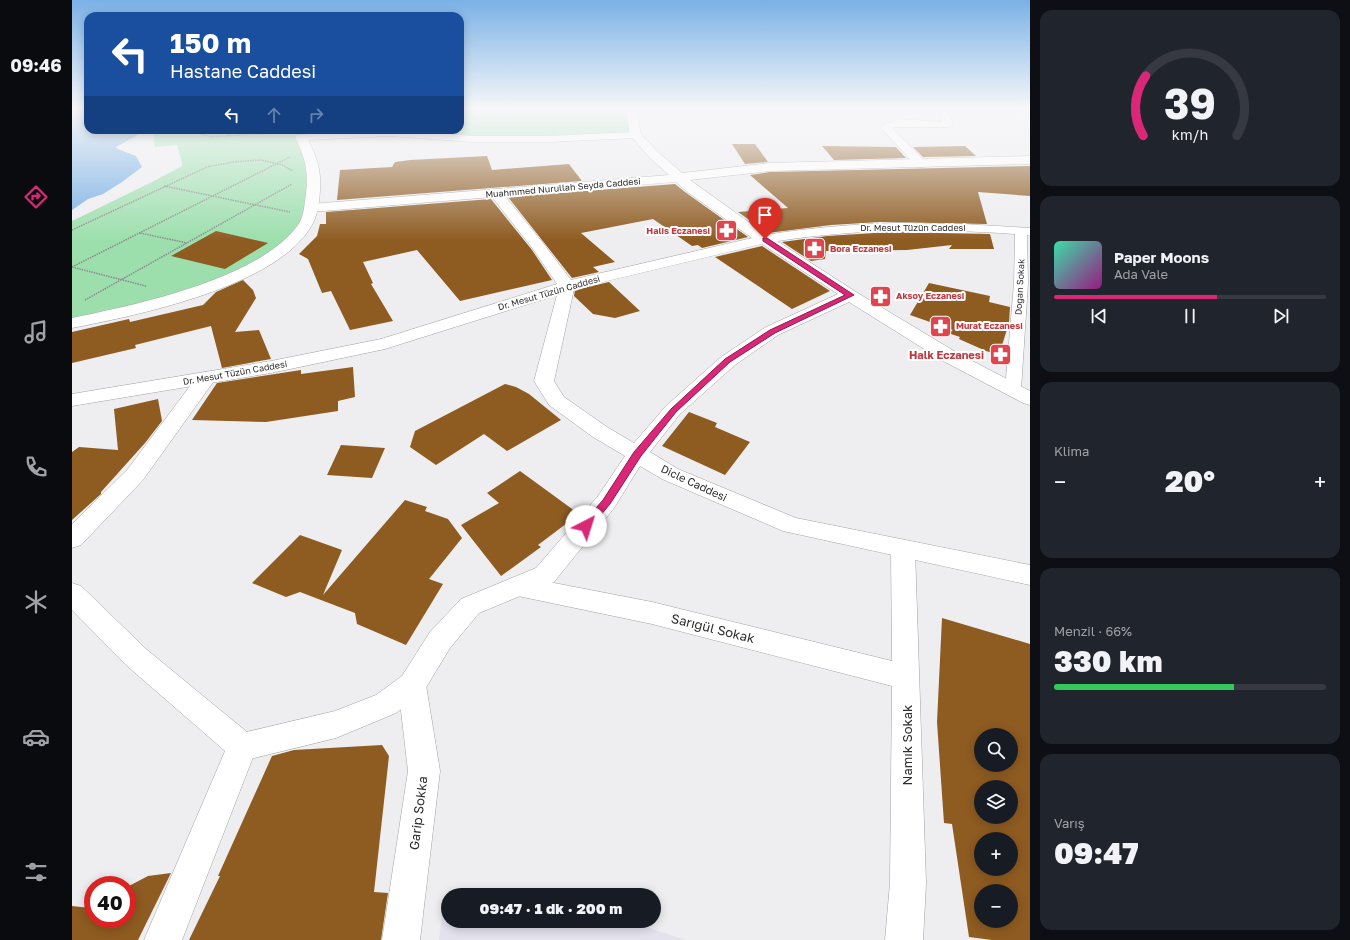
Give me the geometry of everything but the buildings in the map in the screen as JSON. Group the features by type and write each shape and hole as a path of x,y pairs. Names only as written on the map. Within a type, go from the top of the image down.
{"street":[{"path":"72,323 181,296 235,276 268,259 293,240 304,227 310,212 316,182 314,169 308,153"},
{"path":"652,153 691,188 850,295 952,358 1030,399"},
{"path":"910,153 921,164"},
{"name":"Muahmmed Nurullah Seyda Caddesi","path":"310,212 649,181 770,166 825,164 921,164 1030,160"},
{"path":"496,194 538,246 567,286"},
{"name":"Dr. Mesut Tüzün Caddesi","path":"72,400 271,367 385,344 567,286 765,239 801,232 878,226 960,227 1026,232"},
{"name":"Doğan Sokak","path":"1013,390 1026,232"},
{"name":"Dicle Caddesi","path":"567,286 544,381 556,401 600,432 670,474 791,525 903,550 1030,575"},
{"path":"242,747 336,724 386,704 412,685 440,640 470,606 545,575 606,502 637,454 674,410 728,361 772,331 850,295"},
{"path":"72,539 135,475 206,378"},
{"name":"Namık Sokak","path":"903,550 908,883 904,940"},
{"name":"Sarıgül Sokak","path":"518,586 652,613 906,677"},
{"path":"72,592 136,658 242,747"},
{"name":"Garip Sokka","path":"402,940 424,771 412,685"},
{"path":"163,940 242,747"}],"path":[{"path":"72,267 276,163 305,153"},
{"path":"72,230 201,169 216,165 252,160 276,163 289,168 295,173"},
{"path":"84,300 291,186 294,180"},
{"path":"164,186 256,205 310,212"},
{"path":"140,233 187,244"},
{"path":"72,267 181,296"}],"shaded area":[{"path":"441,924 441,928 649,928 686,940 439,940"}],"green space":[{"path":"179,153 309,153 310,155 304,227 235,276 72,323 72,221 152,182 182,166"}],"water":[{"path":"72,153 128,153 136,156 142,167 103,194 88,199 72,210"}],"place":[{"name":"Halis Eczanesi","path":"726,231"},
{"name":"Bora Eczanesi","path":"815,249"},
{"name":"Aksoy Eczanesi","path":"881,296"},
{"name":"Murat Eczanesi","path":"940,326"},
{"name":"Halk Eczanesi","path":"1000,355"}],"route":[{"path":"586,526 606,502 637,454 674,410 728,361 772,331 850,295 765,239"}]}
